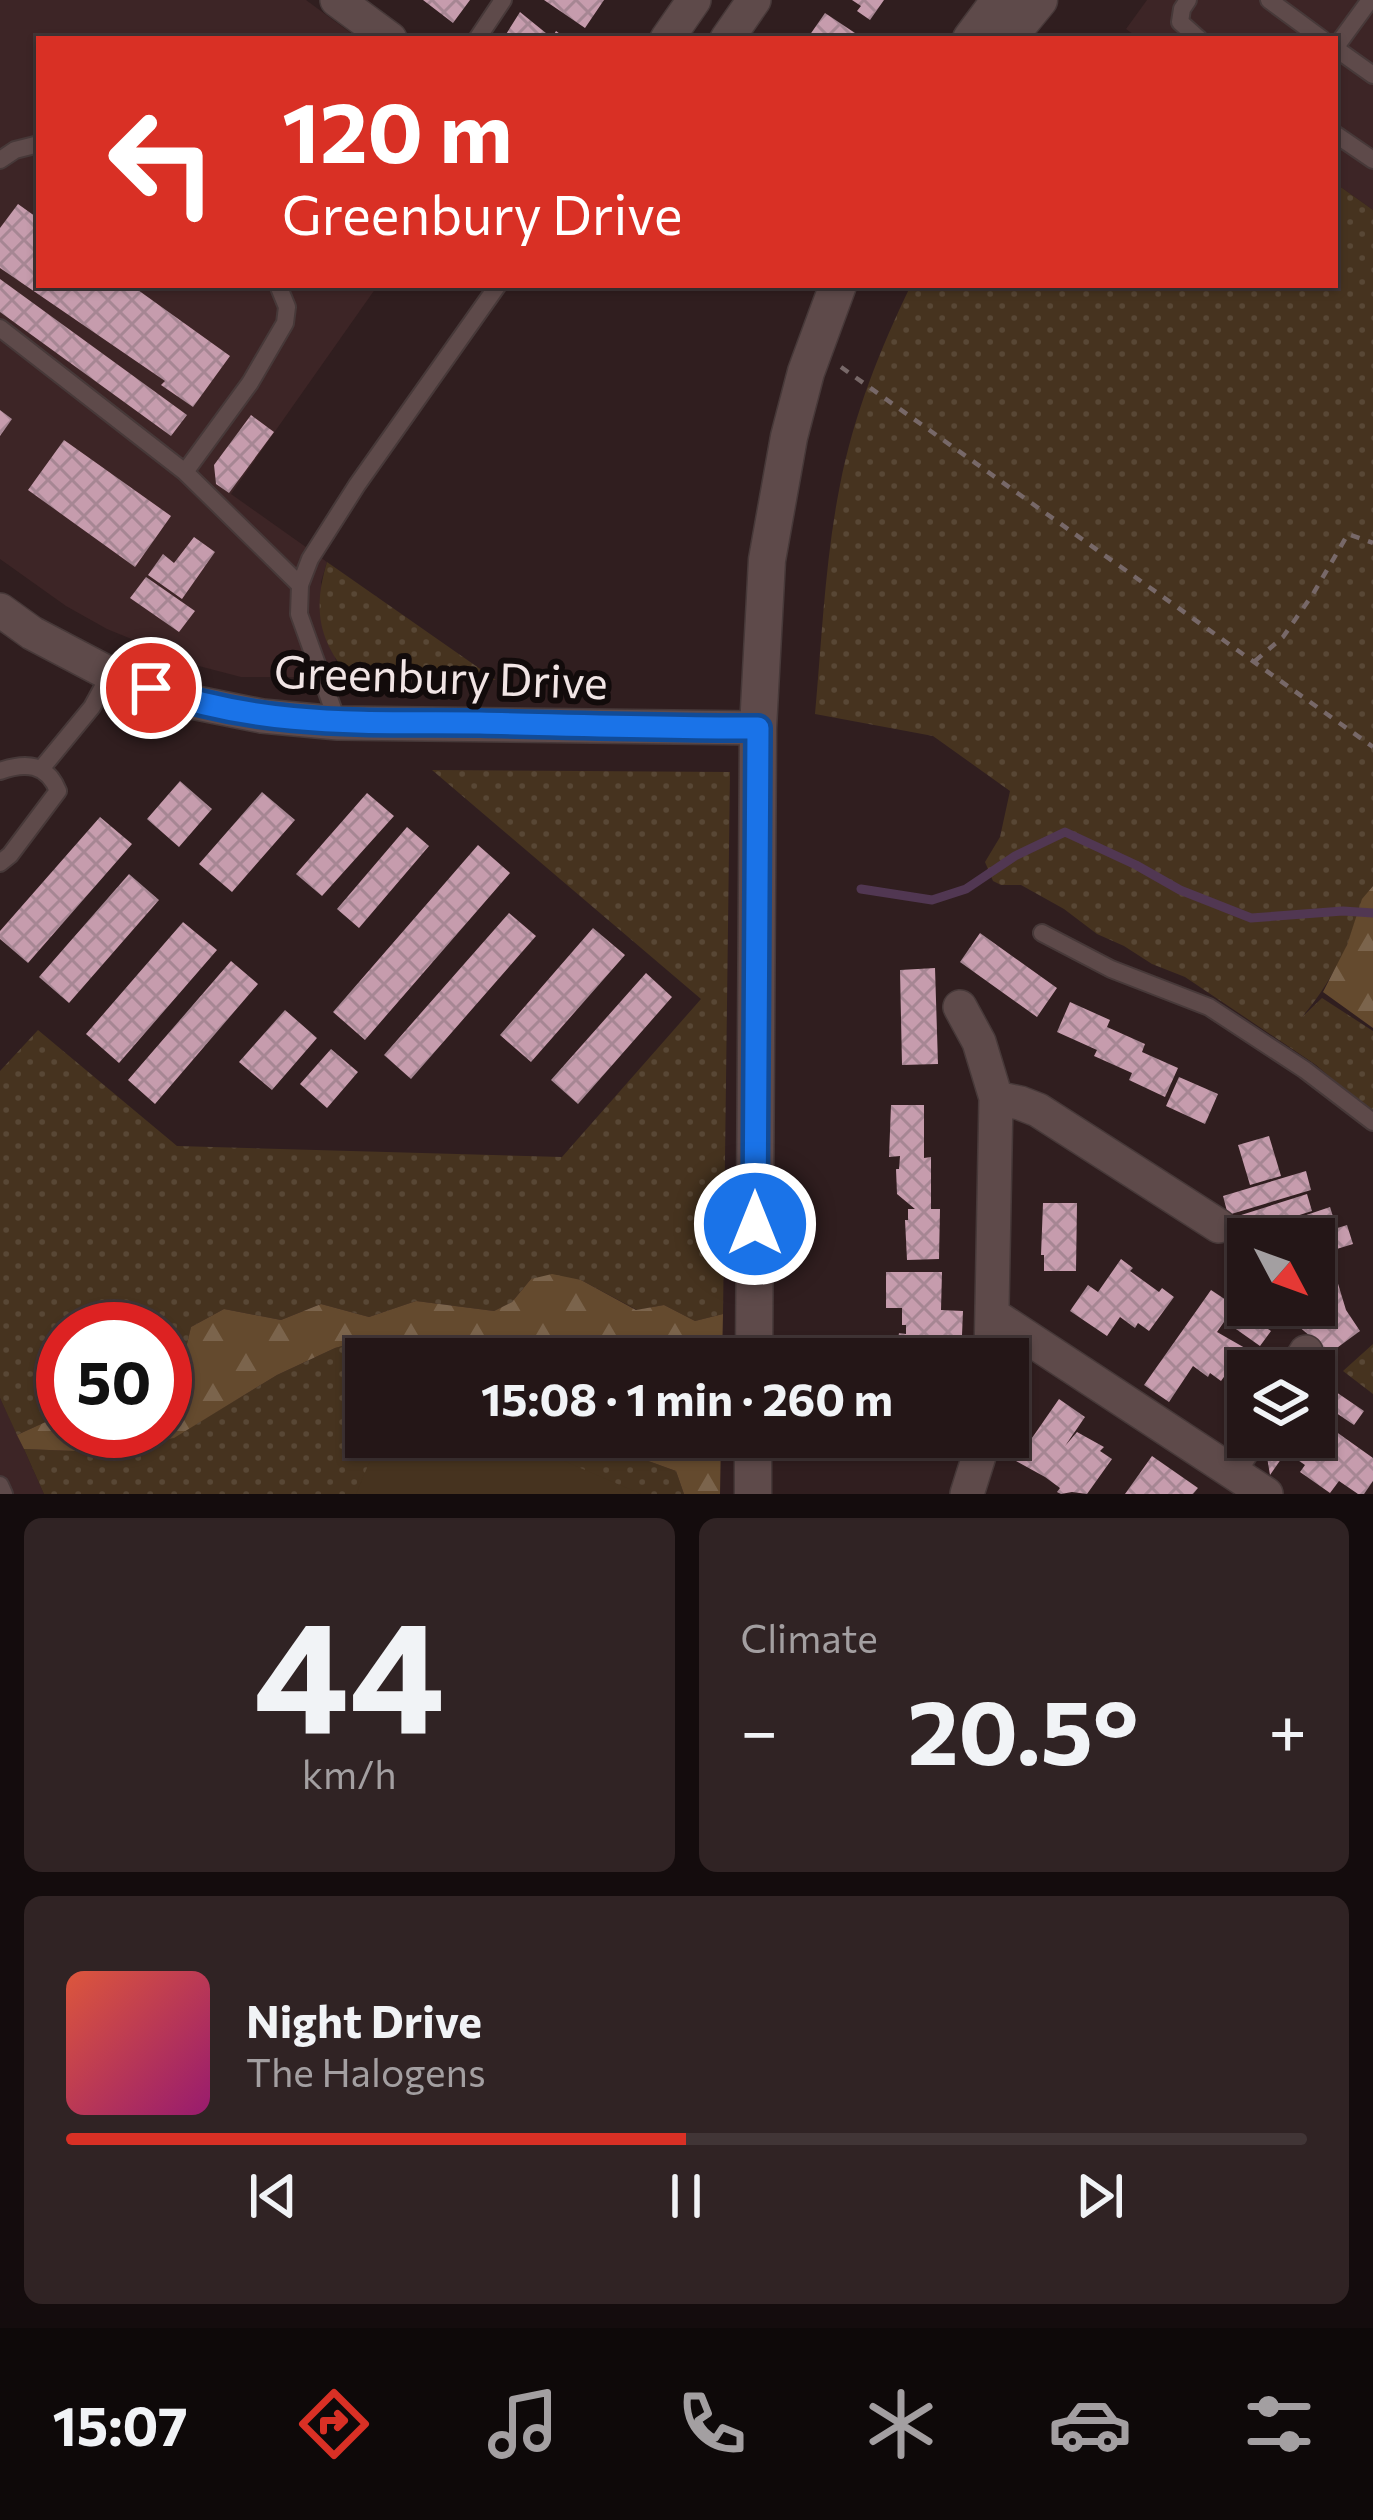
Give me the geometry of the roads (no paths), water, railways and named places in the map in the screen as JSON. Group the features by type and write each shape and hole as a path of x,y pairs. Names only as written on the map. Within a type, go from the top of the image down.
{"main road":[{"path":"972,36 1000,0"},
{"path":"1009,36 1039,0"},
{"path":"754,1338 758,728 770,541 788,436 837,288"},
{"path":"753,1458 753,1494"}],"street":[{"path":"337,0 386,36"},
{"path":"669,36 694,0"},
{"path":"730,36 754,0"},
{"name":"Greenbury Drive","path":"0,610 32,633 110,674 192,702 262,716 338,724 758,728"},
{"path":"960,1007 979,1042 996,1097 992,1338"},
{"path":"996,1097 1038,1110 1219,1226"},
{"path":"993,1315 1261,1493"},
{"path":"967,1494 978,1458"},
{"path":"1230,1469 1237,1458"}],"lane":[{"path":"479,36 503,0"},
{"path":"1188,0 1180,22 1195,36"},
{"path":"1269,0 1318,36"},
{"path":"1338,44 1370,0"},
{"path":"1338,50 1373,75"},
{"path":"1338,136 1373,160"},
{"path":"0,160 36,145"},
{"path":"184,472 250,383 285,323 287,307 279,288"},
{"path":"338,724 298,614 300,586 310,559 357,485 496,288"},
{"path":"0,328 184,472 300,586"},
{"path":"41,769 92,707 110,674"},
{"path":"0,771 28,764 41,769 58,791 0,862"},
{"path":"1042,934 1111,969 1208,1007 1305,1070 1373,1122"},
{"path":"0,1485 4,1494"}],"waterway":[{"path":"861,889 932,900 966,889 1015,856 1065,832 1180,890 1251,918 1373,913"}]}
